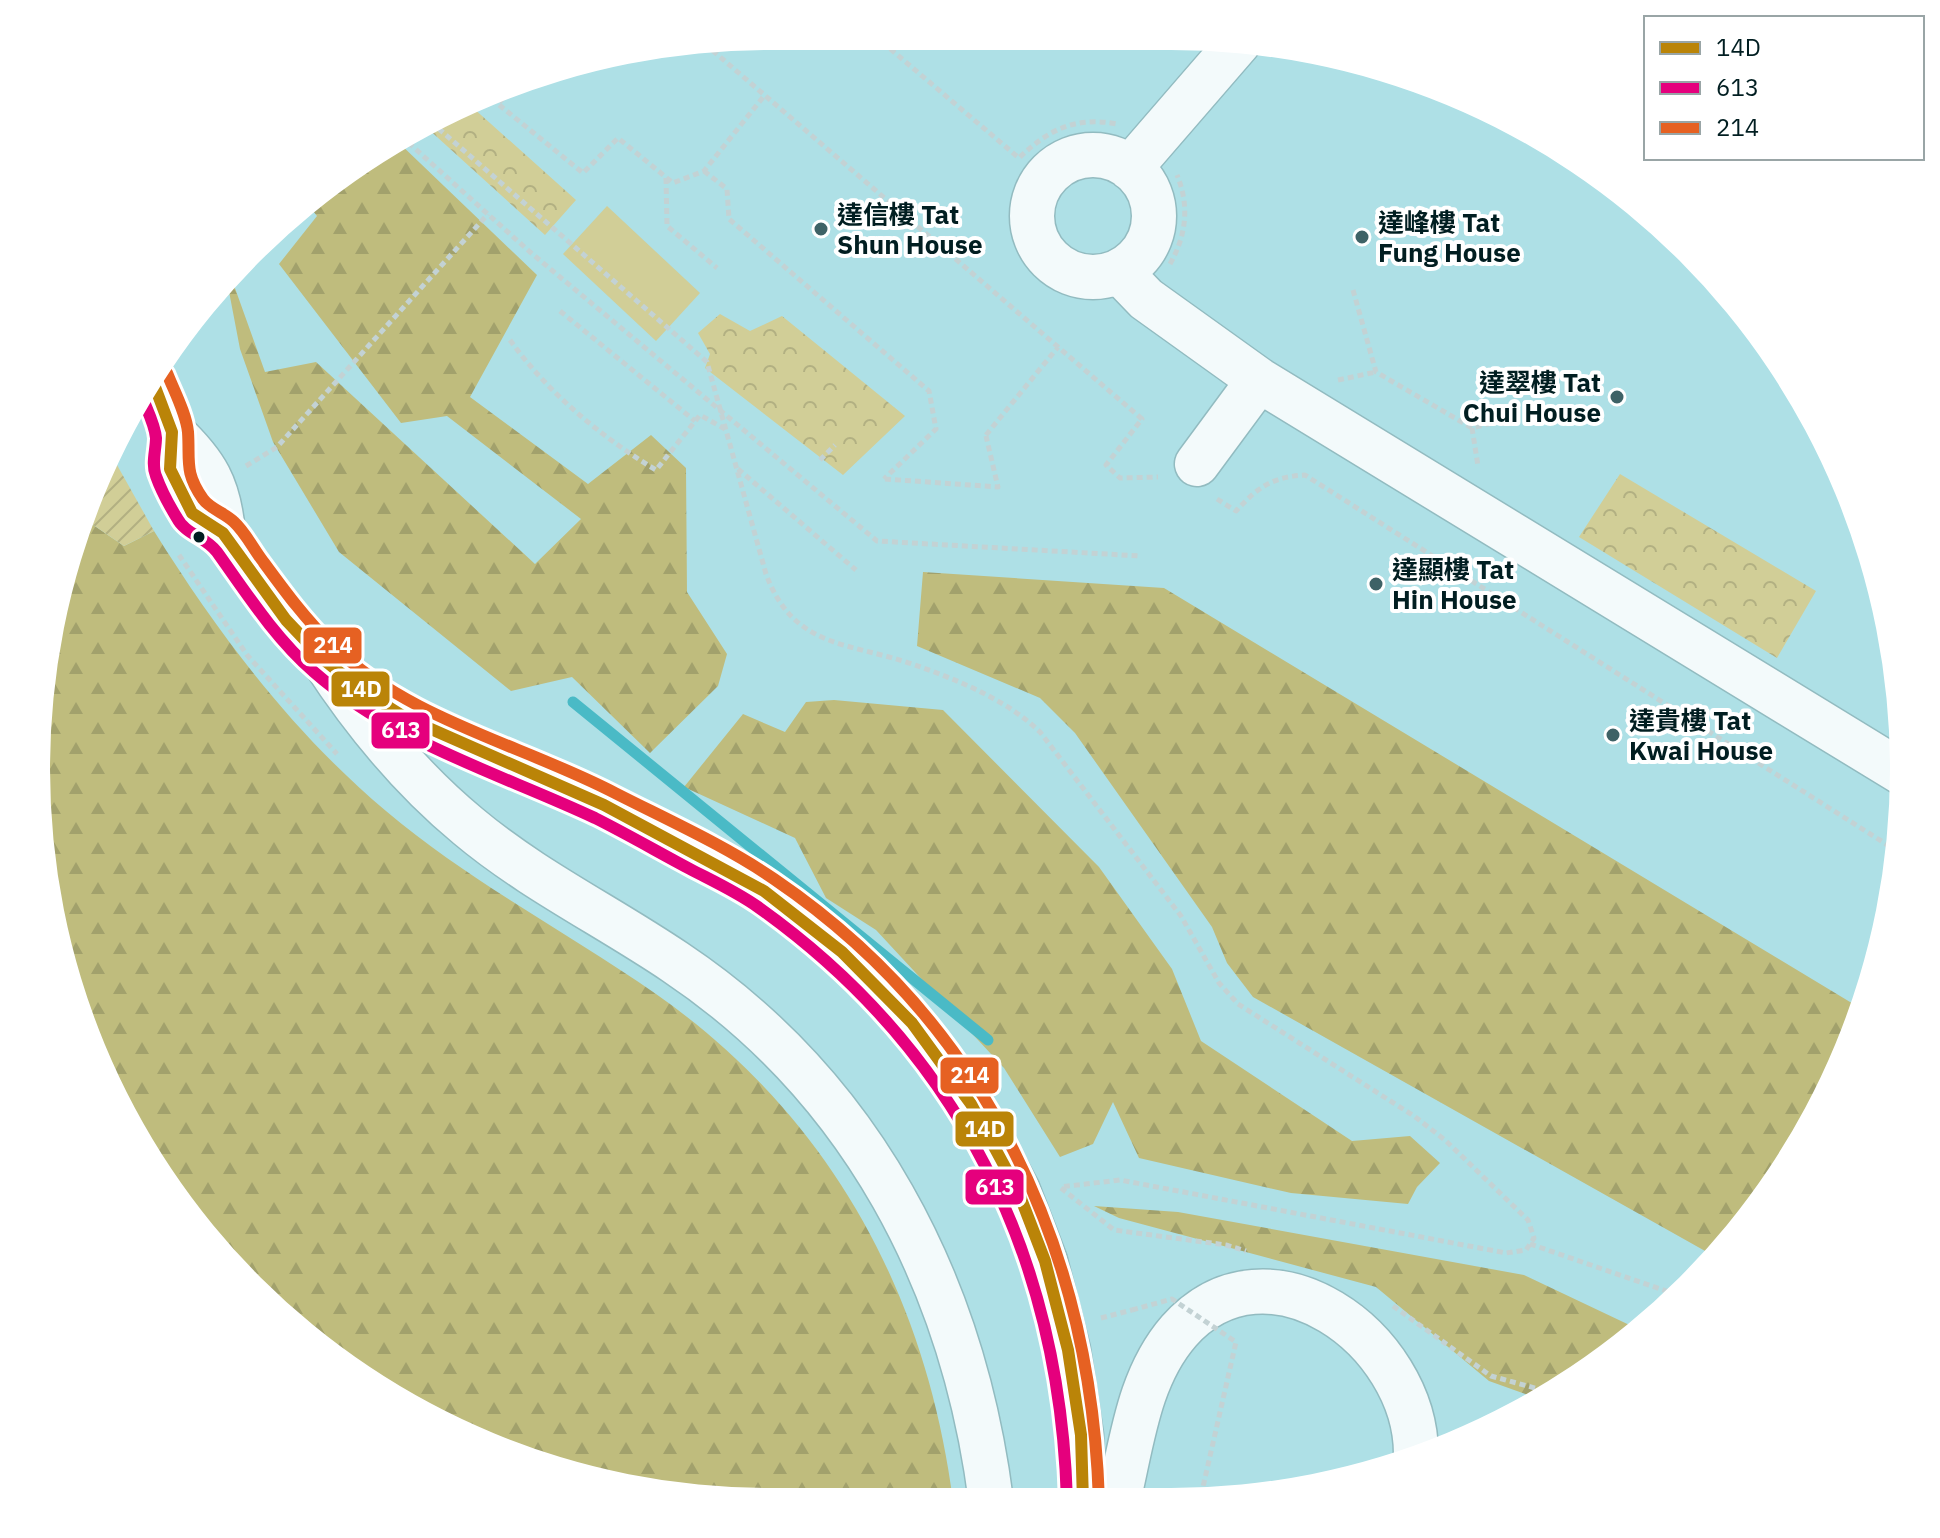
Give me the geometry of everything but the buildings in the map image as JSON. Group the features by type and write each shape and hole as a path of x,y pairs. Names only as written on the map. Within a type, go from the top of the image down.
{"main road":[{"path":"1130,168 1230,53"},
{"path":"1093,155 1113,158 1130,168 1145,183 1153,202 1155,223 1149,243 1137,260 1120,272 1101,278 1081,277 1062,269 1047,257 1037,239 1032,220 1034,200 1042,182 1065,162 1093,155"},
{"path":"1120,272 1146,299 1259,380 1890,765"},
{"path":"1193,479 1259,380"},
{"path":"157,392 172,432 170,469 192,513 223,533 286,620 323,659 363,691 406,718 604,805 764,891 842,952 912,1023 971,1104 1018,1191 1045,1261 1068,1350 1081,1435 1083,1488"},
{"path":"323,659 362,717 428,792 471,829 677,963 724,998 768,1036 845,1124 908,1222 950,1316 971,1385 989,1488"},
{"path":"1121,1488 1137,1414 1159,1361 1187,1323 1224,1300 1255,1294 1280,1295 1334,1312 1381,1352 1407,1402 1414,1445"}],"path":[{"path":"715,53 1142,419 1106,465 1120,478 1193,479 1236,511 1259,486 1281,476 1305,475 1886,844"},
{"path":"499,103 583,173 618,138 673,183 704,171 764,96"},
{"path":"440,130 707,362 766,574 774,596 790,618 825,640 915,665 1022,715 1040,732 1181,916 1219,983 1238,1004 1414,1116 1445,1140 1528,1220 1534,1230 1526,1250 1506,1253 1120,1180 1060,1187"},
{"path":"411,145 488,214 877,541 1141,556"},
{"path":"704,171 727,189 729,219 929,391 936,429 884,479 998,487 986,435 1058,347"},
{"path":"666,177 667,226 717,268"},
{"path":"264,455 277,447 488,214"},
{"path":"1353,290 1376,372 1472,428 1545,410"},
{"path":"560,311 695,421"},
{"path":"510,340 532,370 622,450 656,470 700,415 726,430"},
{"path":"820,460 835,445"},
{"path":"736,467 856,570"},
{"path":"177,552 247,655 340,757"},
{"path":"1530,1244 1665,1291"},
{"path":"1132,1310 1172,1299 1236,1342 1203,1487"}],"green space":[{"path":"478,112 576,200 545,235 433,133"},
{"path":"405,149 537,275 470,397 588,484 651,435 686,468 687,592 727,654 718,686 650,753 572,677 511,691 339,552 273,442 240,349 229,294 235,288 265,372 316,362 535,564 581,519 447,416 401,423 279,264 317,216 314,213 331,199"},
{"path":"607,206 700,293 656,341 563,254"},
{"path":"720,314 750,331 782,316 905,416 843,475 705,368 710,354 698,333"},
{"path":"117,466 154,531 124,546 93,525"},
{"path":"1620,474 1816,591 1777,658 1579,537"},
{"path":"93,525 124,546 154,531 204,608 259,680 319,749 352,781 451,861 656,994 718,1042 772,1095 819,1153 860,1215 893,1281 920,1351 940,1424 951,1488 722,1486 675,1482 583,1464 494,1433 409,1392 331,1339 295,1310 228,1243 171,1168 124,1087 88,1000 64,909 52,816 52,722 64,629 74,583"},
{"path":"923,572 1164,588 1851,1003 1816,1087 1769,1168 1705,1251 1253,997 1227,963 1212,927 1075,733 1040,698 917,646"},
{"path":"834,700 943,710 1099,867 1172,969 1201,1041 1352,1141 1410,1136 1440,1163 1417,1187 1408,1204 1291,1193 1139,1158 1113,1102 1093,1144 1060,1157 1004,1068 876,930 826,898 795,838 684,787 743,714 785,732 806,702"},
{"path":"1094,1206 1178,1212 1524,1275 1628,1324 1570,1367 1526,1394 1489,1381 1376,1287 1119,1218"}],"waterway":[{"path":"573,702 988,1040"}],"transit line":[{"name":"214","path":"168,375 187,425 190,474 197,490 210,506 238,526 304,615 362,671 431,712 579,776 756,867 849,937 913,1002 968,1073 1013,1150 1049,1231 1075,1318 1091,1408 1098,1488"},
{"name":"14D","path":"157,392 172,432 170,469 192,513 223,533 286,620 323,659 363,691 406,718 604,805 764,891 842,952 912,1023 971,1104 1018,1191 1045,1261 1068,1350 1081,1435 1083,1488"},
{"name":"613","path":"147,408 155,433 155,471 177,518 185,528 217,552 274,630 314,672 345,697 413,738 595,818 742,896 829,964 890,1026 942,1093 985,1166 1019,1243 1044,1325 1060,1411 1066,1488"}],"place":[{"name":"達信樓 Tat Shun House","path":"821,229"},
{"name":"達峰樓 Tat Fung House","path":"1362,237"},
{"name":"達翠樓 Tat Chui House","path":"1617,397"},
{"name":"達顯樓 Tat Hin House","path":"1376,584"},
{"name":"達貴樓 Tat Kwai House","path":"1613,735"}]}
